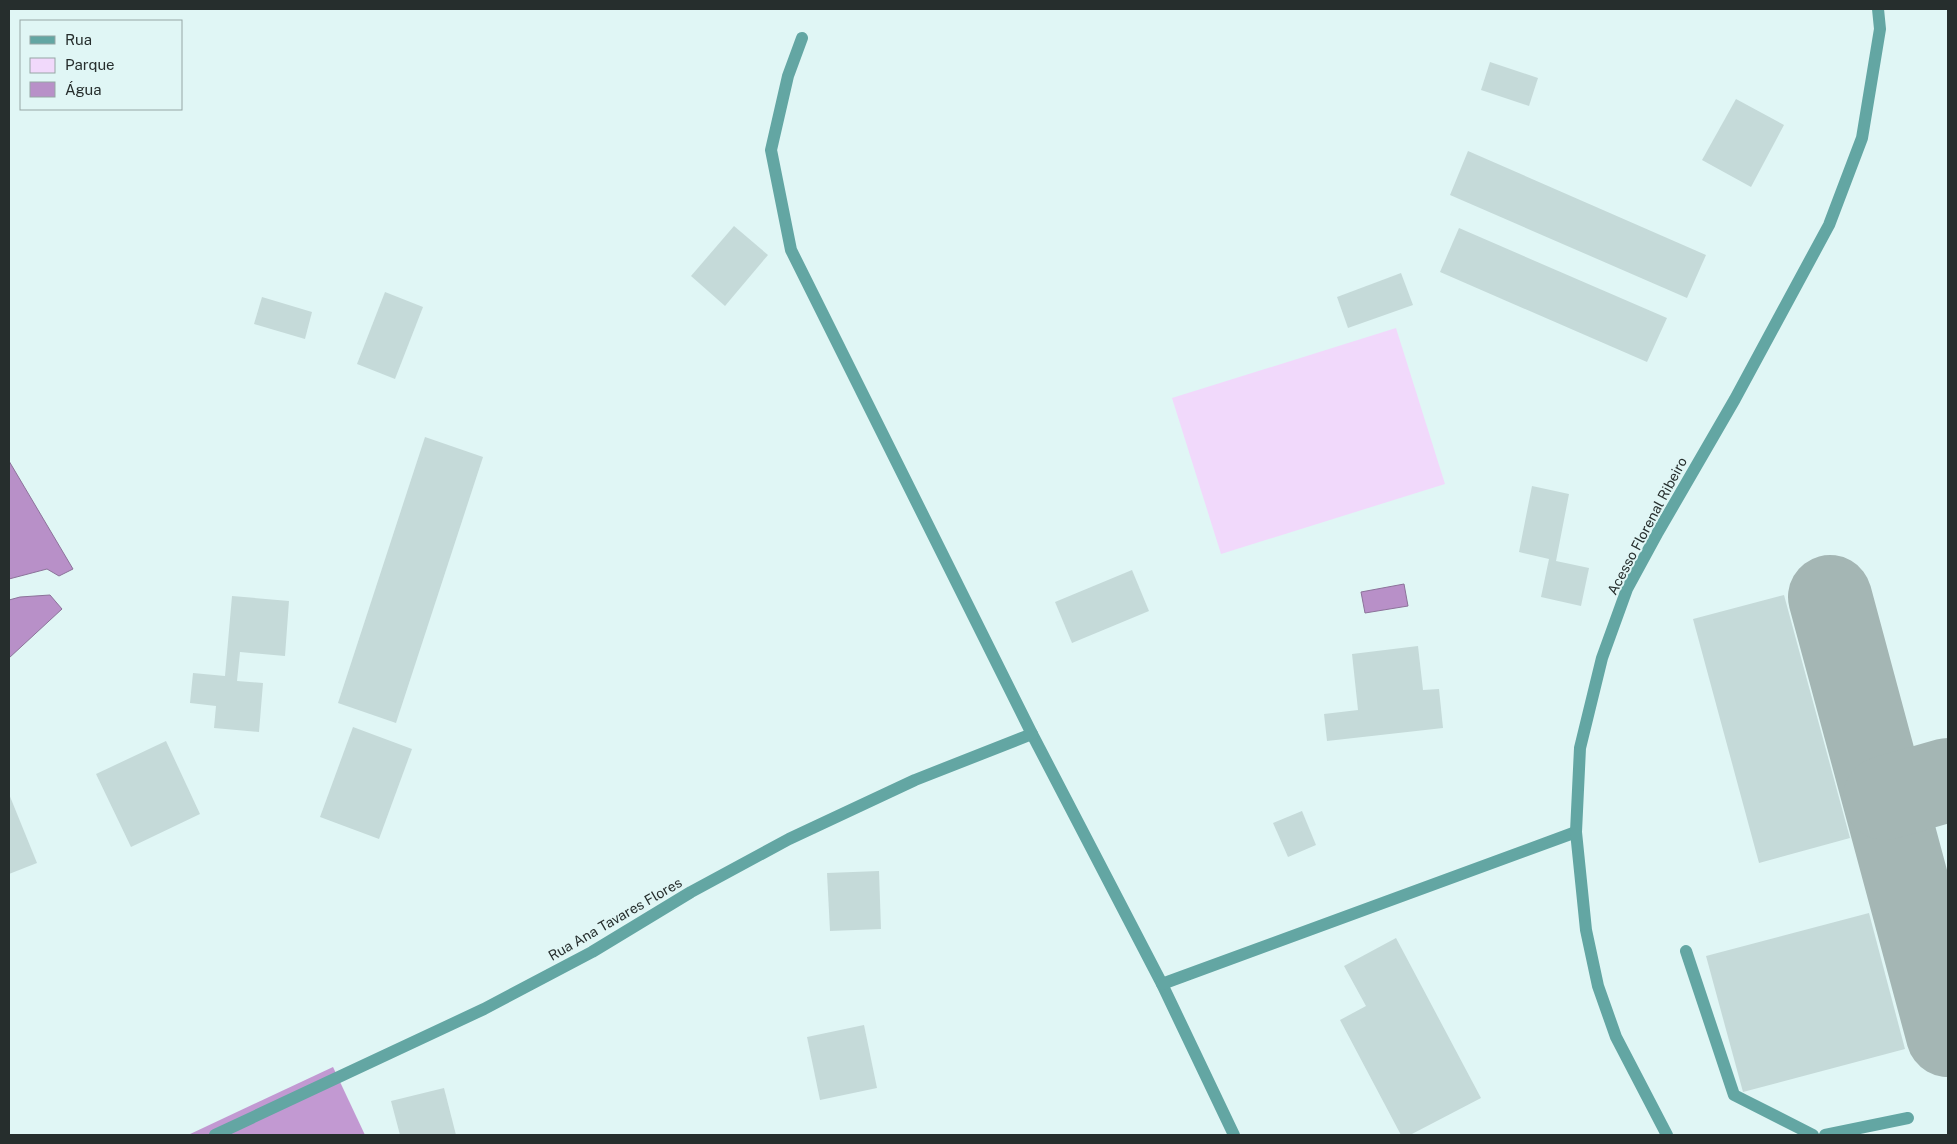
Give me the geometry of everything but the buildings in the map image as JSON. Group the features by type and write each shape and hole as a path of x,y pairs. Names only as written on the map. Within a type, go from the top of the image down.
{"street":[{"name":"Acesso Florenal Ribeiro","path":"1667,1135 1616,1037 1598,986 1586,930 1576,832 1580,748 1602,658 1628,590 1658,532 1735,399 1829,225 1862,138 1880,29 1878,9"},
{"path":"802,38 788,76 771,150 790,250 1032,734 1162,984 1234,1135"},
{"name":"Rua Ana Tavares Flores","path":"215,1135 484,1009 592,952 690,892 789,839 915,780 1032,734"},
{"path":"1162,984 1576,832"},
{"path":"1686,951 1734,1095 1813,1135"},
{"path":"1825,1135 1908,1118"}],"green space":[{"path":"1396,328 1445,484 1221,554 1172,398"}],"shaded area":[{"path":"333,1067 365,1135 188,1135"}],"water":[{"path":"9,461 73,569 59,576 47,569 9,579"},
{"path":"1404,584 1408,606 1365,613 1361,592"},
{"path":"50,595 62,609 9,658 9,600 20,597"}],"taxiway":[{"path":"1830,597 1948,1035"},
{"path":"1885,798 1948,780"}]}
